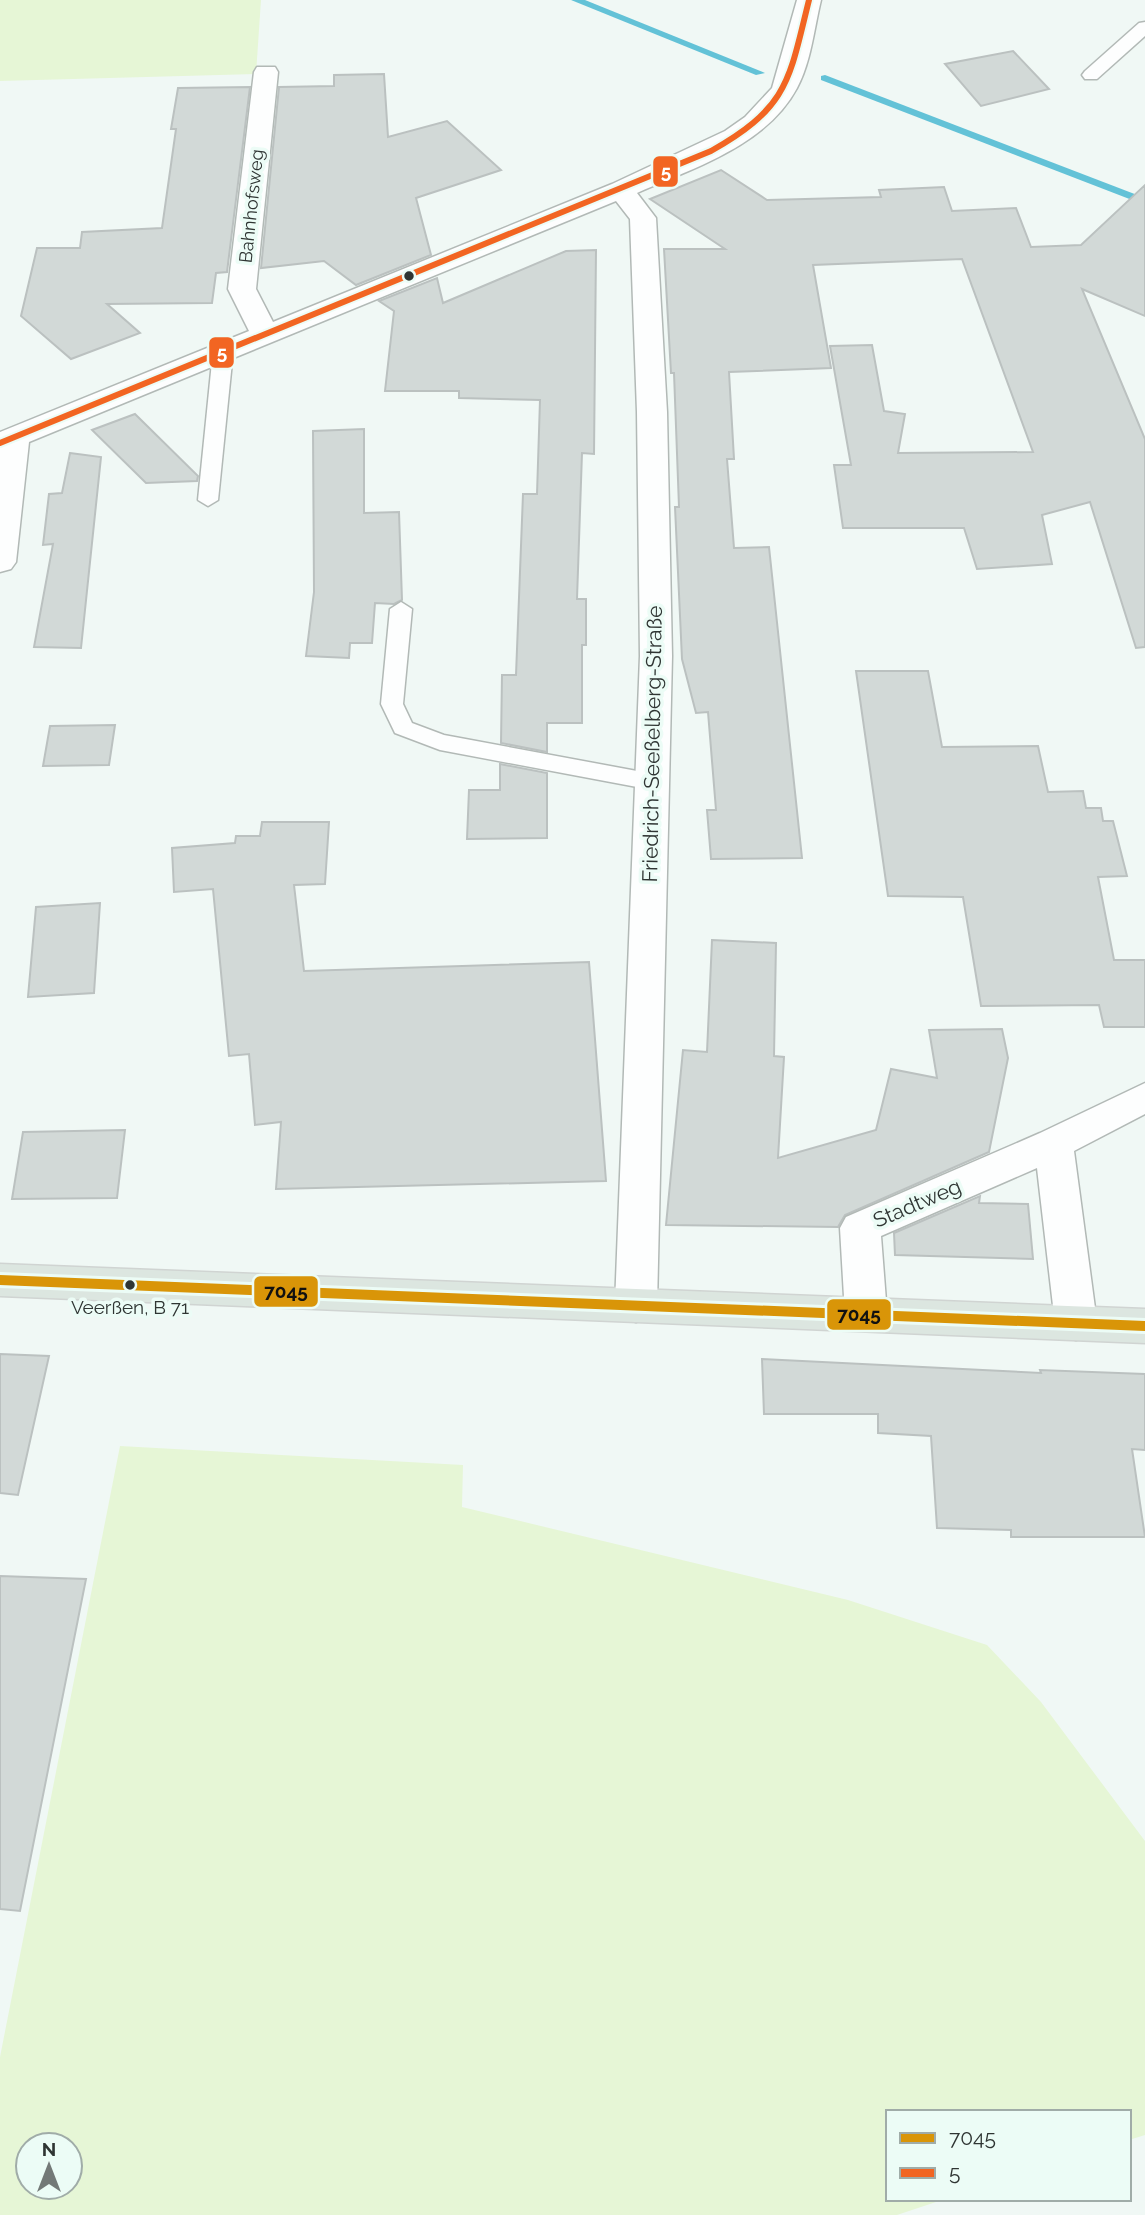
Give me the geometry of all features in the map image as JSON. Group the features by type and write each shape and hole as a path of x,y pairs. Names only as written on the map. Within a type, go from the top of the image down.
{"main road":[{"path":"0,1280 1145,1326"}],"street":[{"path":"0,562 7,440 621,190 720,145 756,121 784,89 809,0"},
{"name":"Bahnhofsweg","path":"265,335 242,289 266,72"},
{"name":"Friedrich-Seeßelberg-Straße","path":"621,190 643,218 652,412 656,656 636,1305"},
{"name":"Stadtweg","path":"866,1314 860,1228 1054,1144 1145,1097"},
{"path":"1054,1144 1076,1323"}],"lane":[{"path":"1091,75 1145,27"},
{"path":"208,500 223,352"},
{"path":"401,609 392,704 403,728 440,742 653,782"}],"green space":[{"path":"0,0 261,0 256,74 0,81"},
{"path":"120,1446 463,1465 462,1507 848,1600 987,1645 1041,1702 1145,1841 1145,2135 1131,2139 1131,2110 886,2110 886,2201 939,2201 897,2215 0,2215 0,2057"}],"building":[{"path":"1013,51 1049,89 981,106 945,64"},
{"path":"384,74 388,137 447,121 501,170 416,198 431,255 356,285 324,261 261,268 279,87 334,86 334,75"},
{"path":"250,87 227,272 216,273 212,303 107,304 140,333 71,359 21,316 37,248 80,248 82,232 162,228 176,129 171,129 178,88"},
{"path":"721,170 767,200 881,197 879,190 944,187 952,211 1016,208 1031,247 1081,245 1145,185 1145,316 1082,289 1145,439 1145,647 1136,648 1090,502 1042,515 1052,564 977,569 964,528 843,528 834,465 851,465 830,346 872,345 884,411 905,414 898,453 1033,452 962,259 813,265 831,368 729,372 734,459 727,459 734,548 769,547 802,858 711,859 707,810 716,810 708,712 696,713 682,659 675,507 679,507 674,373 671,373 664,249 725,249 650,199"},
{"path":"596,250 594,454 582,453 577,599 586,599 586,645 582,645 582,723 547,723 547,752 501,743 502,675 516,675 523,494 537,494 540,400 459,398 459,391 385,391 394,311 379,301 437,278 443,303 566,251"},
{"path":"135,414 198,476 197,481 146,483 92,430"},
{"path":"364,429 364,513 399,512 402,600 394,604 375,603 372,643 350,643 349,658 306,656 314,592 313,431"},
{"path":"70,453 101,457 81,648 34,647 53,544 43,545 49,494 62,493"},
{"path":"856,671 928,671 942,747 1038,746 1048,792 1083,791 1086,808 1101,808 1103,821 1113,821 1127,876 1098,877 1114,960 1145,960 1145,1027 1104,1027 1099,1005 981,1006 963,897 888,896"},
{"path":"115,725 109,765 43,766 50,726"},
{"path":"500,764 547,773 547,838 467,839 469,790 500,790"},
{"path":"262,822 329,822 325,884 294,885 304,971 589,962 606,1181 276,1189 281,1122 255,1125 249,1054 229,1056 213,889 174,892 172,848 235,843 236,836 260,836"},
{"path":"100,903 94,993 28,997 36,907"},
{"path":"712,940 776,943 774,1056 784,1057 778,1158 876,1130 891,1069 937,1078 929,1030 1002,1029 1008,1058 989,1152 845,1215 838,1227 666,1225 683,1050 707,1052"},
{"path":"125,1130 117,1198 12,1199 23,1132"},
{"path":"980,1196 979,1203 1028,1204 1033,1259 895,1255 894,1233"},
{"path":"0,1354 49,1356 18,1495 0,1493"},
{"path":"762,1359 1041,1373 1040,1370 1145,1374 1145,1450 1132,1449 1145,1537 1011,1537 1011,1530 937,1528 931,1436 878,1433 878,1414 764,1414"},
{"path":"0,1576 86,1579 20,1911 0,1909"}],"waterway":[{"path":"576,0 760,73"},
{"path":"825,78 1145,202"}],"transit line":[{"name":"5","path":"0,443 621,190 688,162 733,139 753,125 784,89 796,57 809,0"},
{"name":"7045","path":"0,1280 1145,1326"}],"place":[{"name":"Veerßen, B 71","path":"130,1285"}]}
